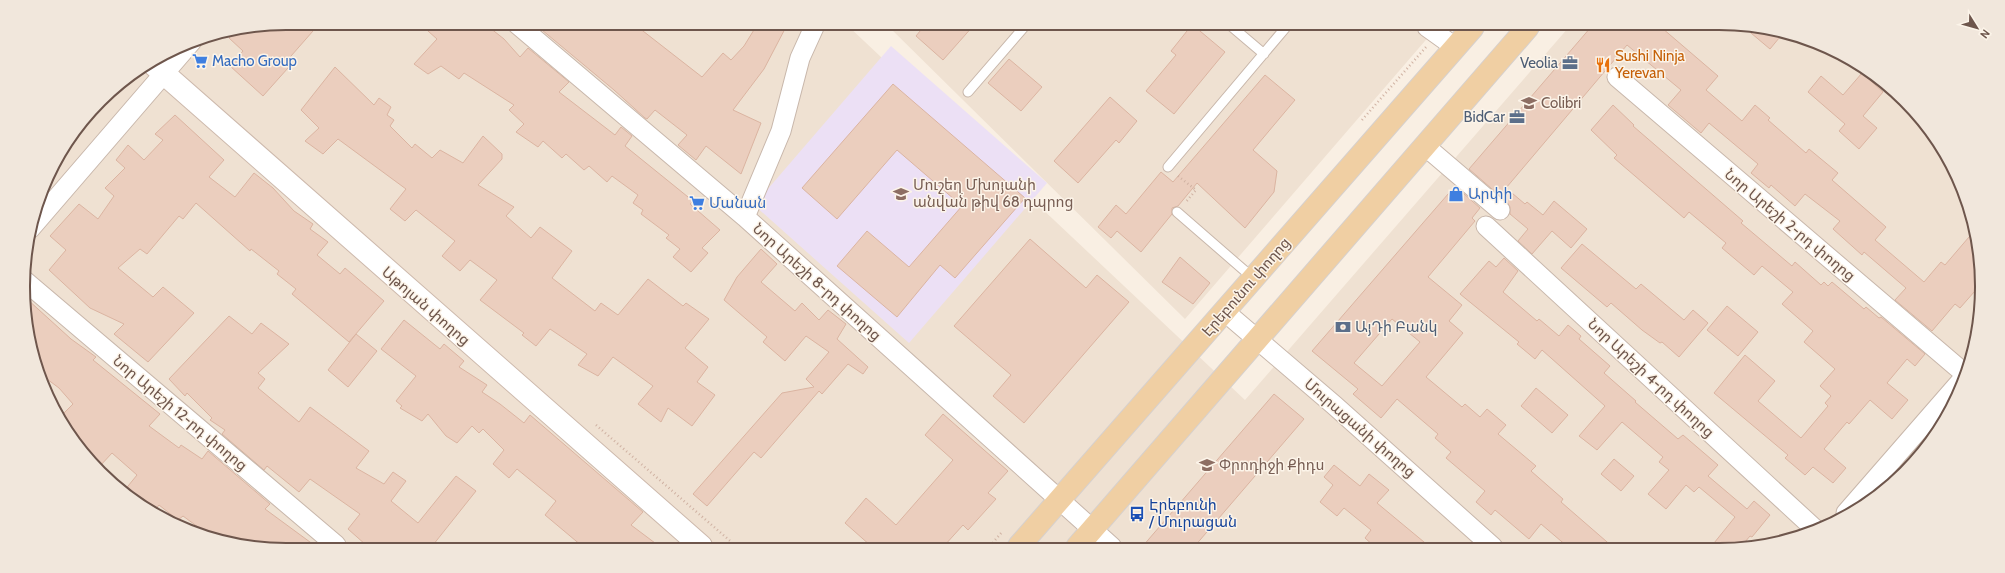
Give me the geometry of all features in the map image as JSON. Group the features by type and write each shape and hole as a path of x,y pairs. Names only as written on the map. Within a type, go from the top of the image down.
{"main road":[{"name":"Էրեբունու փողոց","path":"1022,543 1470,30"},
{"path":"1080,543 1525,30"},
{"name":"Աթոյան փողոց","path":"159,68 367,254 698,543"}],"street":[{"name":"Նոր Արեշի 8-րդ փողոց","path":"524,30 745,217 1108,543"},
{"path":"745,217 781,131 800,58 813,30"},
{"path":"1431,30 1455,47"},
{"path":"40,216 159,68 174,55"},
{"name":"Նոր Արեշի 2-րդ փողոց","path":"1617,77 1961,370"},
{"path":"1424,146 1500,210"},
{"name":"Նոր Արեշի 4-րդ փողոց","path":"1486,226 1811,525"},
{"name":"Նոր Արեշի 12-րդ փողոց","path":"30,285 334,543"},
{"name":"Մուրացանի փողոց","path":"1224,311 1334,405 1489,543"},
{"path":"1853,505 1954,389"}],"lane":[{"path":"968,92 1022,30"},
{"path":"1236,30 1264,54"},
{"path":"1168,167 1284,30"},
{"path":"1177,212 1254,278"}],"path":[{"path":"1168,167 1196,190 1177,212"}],"shaded area":[{"path":"286,30 852,30 1245,400 1566,30 1718,30 1752,32 1785,39 1832,56 1847,64 1875,83 1900,105 1922,130 1941,158 1949,173 1961,204 1970,236 1973,253 1975,286 1973,320 1970,337 1961,369 1949,400 1941,415 1922,443 1900,468 1875,490 1847,509 1832,517 1801,529 1769,538 1752,541 1718,543 286,543 253,541 204,529 173,517 158,509 130,490 117,479 83,443 64,415 56,400 39,353 32,320 30,286 32,253 39,220 56,173 73,144 94,117 130,83 158,64 173,56 220,39 253,32"},
{"path":"892,30 1434,30 1185,319"},
{"name":"Մուշեղ Մխոյանի անվան թիվ 68 դպրոց","path":"891,46 1047,183 909,343 754,205"}],"building":[{"path":"314,30 284,64 288,68 263,96 230,66 243,51 229,38 236,35 253,32"},
{"path":"427,30 493,30 504,39 520,57 528,48 569,82 559,92 615,135 621,127 632,136 625,146 693,201 690,204 720,230 702,248 708,253 691,272 673,257 680,249 666,238 669,235 641,214 643,210 633,203 638,195 612,176 607,182 589,166 584,170 566,154 562,158 543,141 538,147 516,132 524,124 509,110 514,105 464,73 459,79 441,66 428,74 414,64 437,39"},
{"path":"542,30 642,30 702,77 723,53 731,60 744,46 754,30 784,30 764,69 733,110 761,123 741,174 706,146 696,160 678,145 687,135 655,110 647,119 645,118"},
{"path":"921,30 970,30 943,60 916,36"},
{"path":"1188,30 1199,30 1225,52 1174,114 1146,91 1176,55 1171,51"},
{"path":"1588,30 1664,30 1718,76 1706,90 1742,121 1755,105 1770,118 1768,120 1806,153 1809,149 1838,173 1832,180 1886,227 1875,240 1924,282 1941,262 1945,265 1970,236 1973,253 1975,291 1960,308 1955,304 1932,331 1895,300 1906,288 1864,252 1862,255 1833,229 1840,221 1805,194 1795,206 1771,185 1769,188 1751,173 1758,164 1709,123 1701,133 1668,105 1681,90 1627,45 1506,188 1525,204 1527,202 1543,215 1554,201 1587,229 1571,248 1552,231 1532,254 1518,241 1528,229 1510,214 1510,207 1507,202 1469,169"},
{"path":"1750,32 1779,38 1770,49"},
{"path":"1009,59 1042,87 1021,111 988,83"},
{"path":"335,67 374,105 379,98 391,107 387,115 394,120 390,126 412,148 415,144 432,158 440,150 463,163 483,136 502,154 502,159 478,185 514,207 506,216 531,238 540,227 572,251 552,278 595,311 601,303 618,315 648,279 683,306 686,303 709,319 685,348 708,367 697,382 715,395 692,426 668,408 661,422 638,404 653,386 613,357 598,376 578,365 587,354 550,329 536,346 522,335 524,333 480,300 497,280 470,260 460,271 442,256 455,241 416,210 405,221 390,209 406,189 338,139 323,154 305,141 319,128 301,110"},
{"path":"1862,73 1883,92 1863,116 1877,128 1859,149 1839,131 1845,124 1808,92 1821,76 1843,95"},
{"path":"1265,75 1295,100 1253,150 1277,171 1274,192 1245,228 1197,183 1178,206 1172,208 1172,214 1141,252 1117,231 1111,238 1098,227 1116,205 1126,214 1161,172 1173,182"},
{"path":"893,84 1025,198 955,278 940,265 897,317 837,266 867,231 909,267 962,206 897,150 837,219 802,188"},
{"path":"1110,97 1137,121 1119,143 1116,140 1078,183 1054,161"},
{"path":"1613,105 1634,125 1633,126 1743,221 1741,223 1792,266 1795,262 1821,285 1824,282 1828,286 1832,282 1864,309 1866,307 1879,318 1881,317 1925,354 1915,366 1907,359 1887,383 1908,400 1892,419 1870,400 1849,424 1847,422 1824,449 1846,468 1833,483 1813,467 1805,475 1785,458 1788,455 1714,393 1745,355 1775,381 1758,401 1801,438 1828,406 1825,403 1831,396 1820,386 1835,369 1804,342 1813,331 1782,304 1793,292 1762,266 1754,275 1722,248 1726,243 1689,212 1684,218 1614,158 1617,155 1591,130"},
{"path":"175,115 224,160 209,177 235,197 254,173 273,188 294,211 313,224 310,229 328,242 317,255 340,274 345,268 384,301 349,342 292,294 296,289 277,274 279,271 251,249 250,251 196,203 183,219 179,216 147,254 140,249 118,268 153,297 163,287 194,313 148,362 114,334 124,324 90,308 49,270 66,250 50,236 79,204 98,219 114,196 105,188 125,168 116,160 128,145 144,160 163,140 155,134"},
{"path":"1455,186 1480,208 1472,218 1475,221 1428,277 1462,305 1449,321 1463,333 1426,377 1462,407 1465,404 1480,417 1487,409 1506,425 1498,434 1536,466 1531,471 1563,499 1561,502 1608,543 1563,543 1541,524 1529,539 1495,510 1491,515 1476,502 1485,491 1446,458 1451,452 1435,438 1438,434 1397,399 1381,418 1353,394 1358,389 1312,351","holes":["1392,319 1420,342 1382,386 1354,363"]},
{"path":"1030,239 1086,288 1097,275 1129,302 1024,423 993,396 1011,375 954,326"},
{"path":"1582,244 1636,289 1641,284 1684,320 1693,310 1708,323 1679,357 1662,342 1660,343 1642,330 1611,303 1607,307 1561,268"},
{"path":"761,249 777,264 761,282 795,311 802,303 819,320 828,310 846,324 837,339 868,367 863,374 848,364 822,394 819,391 761,458 754,452 707,506 693,494 782,393 814,387 806,379 829,352 806,336 785,361 763,342 767,337 724,300 737,277"},
{"path":"1180,257 1210,283 1193,304 1162,282"},
{"path":"1504,258 1518,271 1503,292 1537,321 1539,319 1559,336 1568,325 1581,336 1579,339 1610,366 1604,373 1636,401 1635,402 1678,439 1683,435 1718,465 1708,476 1747,509 1754,501 1770,515 1752,537 1750,536 1746,541 1714,543 1735,517 1699,487 1694,492 1686,485 1666,509 1648,494 1669,470 1659,462 1663,457 1622,422 1597,450 1579,436 1605,406 1542,350 1535,359 1517,344 1519,342 1460,294 1489,261 1496,267"},
{"path":"31,303 71,339 96,357 93,360 160,414 149,426 179,448 181,445 202,459 208,451 270,504 265,509 311,543 253,541 236,538 197,526 183,516 179,519 175,518 159,505 156,508 127,487 137,475 112,453 102,464 83,443 63,414 73,404 59,388 48,380 44,369 35,337"},
{"path":"1727,306 1758,332 1738,356 1707,330"},
{"path":"229,316 252,334 261,323 289,344 258,373 265,379 258,388 299,422 310,407 369,451 356,468 384,484 393,472 406,481 391,501 418,523 456,476 476,491 435,543 364,543 348,529 360,514 310,479 299,492 267,466 264,470 222,434 225,430 210,420 212,418 187,393 185,396 169,379"},
{"path":"404,320 440,349 444,344 464,361 459,367 487,385 482,392 524,423 530,415 643,512 631,525 655,543 578,543 545,515 556,501 517,469 509,478 493,464 504,450 483,429 479,433 472,426 457,443 446,436 428,414 422,421 400,408 402,406 396,401 416,376 381,349"},
{"path":"356,334 377,351 348,387 328,370"},
{"path":"1536,388 1568,415 1552,433 1521,406"},
{"path":"1274,394 1304,419 1197,543 1145,543"},
{"path":"943,414 1008,471 988,493 996,499 968,530 963,525 947,543 868,543 845,523 866,498 896,525 953,460 925,435"},
{"path":"1614,459 1634,476 1621,491 1601,474"},
{"path":"1334,465 1360,486 1369,474 1389,490 1377,503 1425,543 1371,543 1365,538 1371,530 1344,508 1337,516 1320,502 1333,485 1324,477"}],"place":[{"name":"Macho Group","path":"200,61"},
{"name":"Veolia","path":"1570,63"},
{"name":"Sushi Ninja Yerevan","path":"1603,65"},
{"name":"Colibri","path":"1529,103"},
{"name":"BidCar","path":"1517,117"},
{"name":"Մուշեղ Մխոյանի անվան թիվ 68 դպրոց","path":"901,194"},
{"name":"Արփի","path":"1456,194"},
{"name":"Մանան","path":"697,203"},
{"name":"ԱյԴի Բանկ","path":"1343,327"},
{"name":"Փրոդիջի Քիդս","path":"1207,465"},
{"name":"Էրեբունի / Մուրացան","path":"1137,514"}]}
